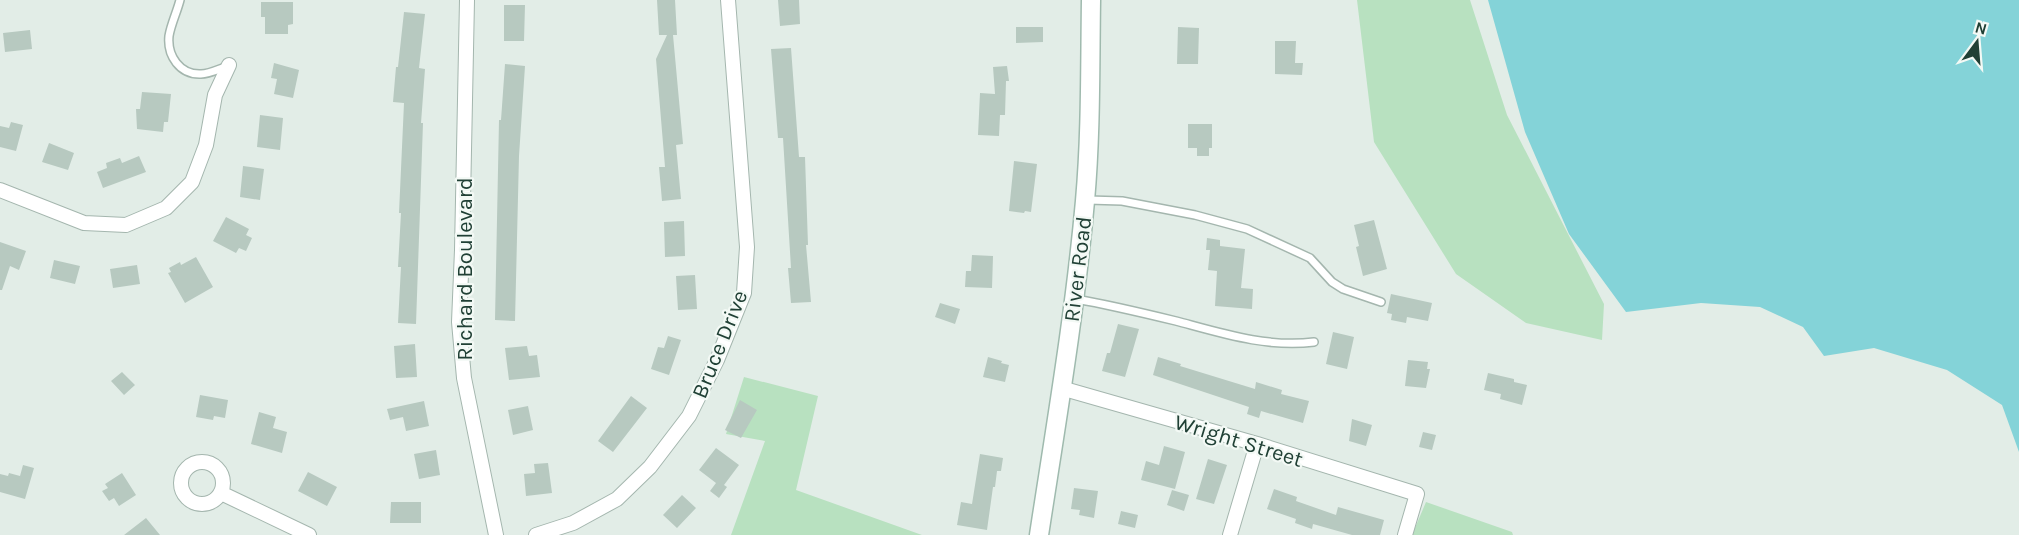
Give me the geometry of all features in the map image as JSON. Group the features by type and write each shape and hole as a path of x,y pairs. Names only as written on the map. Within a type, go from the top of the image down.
{"main road":[{"name":"River Road","path":"1039,535 1074,298 1085,200 1091,0"}],"street":[{"name":"Richard Boulevard","path":"467,0 459,322 464,378 496,535"},
{"name":"Bruce Drive","path":"536,535 573,523 616,499 650,467 689,416 717,360 744,293 747,247 729,0"},
{"path":"0,190 84,223 126,225 166,208 192,182 206,145 215,95 229,65"},
{"name":"Wright Street","path":"1061,388 1257,444 1417,494 1405,535"},
{"path":"1230,535 1257,444"},
{"path":"221,493 309,535"}],"lane":[{"path":"180,0 169,34 169,48 176,64 190,73 202,74 229,65"},
{"path":"1085,200 1122,201 1195,215 1247,229 1310,258 1332,282 1343,289 1381,302"},
{"path":"1074,298 1261,341 1296,344 1314,342"}],"green space":[{"path":"1357,0 1470,0 1507,115 1604,304 1602,340 1526,323 1456,274 1374,142"},
{"path":"744,377 818,396 796,490 922,535 731,535 765,441 726,434"},
{"path":"1426,502 1512,532 1513,535 1412,535"}],"water":[{"path":"1488,0 2019,0 2019,452 2002,405 1947,370 1874,348 1824,356 1803,327 1760,307 1701,303 1626,312 1569,234 1525,132"}],"building":[{"path":"657,0 675,0 677,35 673,35 683,144 676,145 681,199 662,201 659,167 665,167 656,59 667,35 659,35"},
{"path":"778,0 799,0 800,24 780,26"},
{"path":"261,2 293,2 293,24 288,25 288,34 265,34 265,17 261,17"},
{"path":"504,5 525,5 524,41 504,41"},
{"path":"404,12 425,14 419,68 425,69 421,123 423,123 416,324 398,323 401,267 398,267 401,213 399,213 404,103 393,102"},
{"path":"1016,27 1043,27 1043,42 1016,43"},
{"path":"1178,27 1199,28 1198,64 1177,64"},
{"path":"30,30 32,49 5,52 3,33"},
{"path":"1275,41 1296,41 1295,63 1303,63 1302,75 1275,74"},
{"path":"791,48 799,157 805,157 808,245 806,245 811,302 791,303 783,138 778,138 771,49"},
{"path":"274,63 299,70 293,98 274,94 277,79 271,78"},
{"path":"505,64 525,66 519,156 515,321 495,320 499,120 501,120"},
{"path":"1007,66 1009,81 1006,81 1005,115 1000,115 999,136 978,135 980,93 995,94 993,67"},
{"path":"142,92 171,94 168,122 164,122 163,132 137,129 136,109 140,109"},
{"path":"260,115 283,118 280,150 257,147"},
{"path":"11,122 23,125 16,151 0,147 0,126 9,128"},
{"path":"1188,124 1212,124 1212,148 1209,148 1209,156 1197,156 1197,148 1188,148"},
{"path":"49,143 74,153 68,170 42,162"},
{"path":"139,156 146,172 103,188 97,172 107,168 106,163 120,158 122,163"},
{"path":"1014,161 1037,164 1031,212 1009,211"},
{"path":"243,166 264,169 260,200 240,197"},
{"path":"226,217 249,229 246,235 252,238 246,251 239,248 236,253 213,241"},
{"path":"1374,220 1387,269 1363,276 1356,247 1359,246 1354,225"},
{"path":"684,221 685,256 665,257 664,222"},
{"path":"1207,238 1220,240 1220,246 1245,249 1241,288 1253,289 1252,309 1215,306 1217,271 1208,270 1210,250 1206,250"},
{"path":"0,242 26,251 19,270 10,266 2,290 0,290"},
{"path":"972,255 993,256 992,288 965,287 966,271 971,271"},
{"path":"196,257 213,287 185,303 168,273 171,272 169,268"},
{"path":"54,260 80,266 75,284 50,278"},
{"path":"137,265 140,284 113,288 110,269"},
{"path":"695,275 697,309 678,310 676,276"},
{"path":"1391,294 1432,303 1428,321 1407,317 1406,323 1391,320 1392,314 1387,313"},
{"path":"940,303 960,309 955,324 935,317"},
{"path":"1118,324 1139,329 1125,377 1102,371"},
{"path":"1333,332 1354,337 1347,369 1326,364"},
{"path":"668,336 681,340 669,375 651,369 658,347 664,348"},
{"path":"415,344 417,377 396,378 394,346"},
{"path":"527,346 529,356 537,355 540,377 509,380 505,348"},
{"path":"988,357 1009,365 1005,382 983,377"},
{"path":"1158,357 1255,389 1256,382 1282,390 1281,394 1309,401 1303,423 1261,411 1259,418 1247,414 1249,407 1153,375"},
{"path":"1408,360 1428,362 1427,369 1430,369 1426,388 1405,386"},
{"path":"122,372 135,385 124,395 111,381"},
{"path":"1488,373 1514,379 1514,382 1527,385 1522,405 1500,399 1501,394 1484,390"},
{"path":"200,395 228,400 225,418 214,416 213,420 196,417"},
{"path":"631,396 647,408 613,452 598,441"},
{"path":"740,400 757,410 741,438 725,430"},
{"path":"424,401 429,426 406,431 403,417 390,420 387,409"},
{"path":"528,406 533,430 513,435 508,410"},
{"path":"259,412 276,417 273,428 287,432 282,453 251,444"},
{"path":"1352,419 1372,425 1366,446 1349,441"},
{"path":"1423,432 1436,435 1432,450 1419,447"},
{"path":"1164,446 1185,452 1175,489 1141,480 1146,461 1159,465"},
{"path":"716,448 739,465 724,485 727,487 719,498 710,491 716,483 699,470"},
{"path":"436,450 440,475 419,479 414,454"},
{"path":"980,454 1003,458 1001,471 997,471 995,487 993,487 987,530 957,525 961,502 972,504"},
{"path":"1208,459 1227,465 1214,504 1196,499"},
{"path":"548,463 552,493 526,496 524,474 535,473 534,464"},
{"path":"23,465 34,468 25,499 0,492 0,474 8,476 9,473 20,476"},
{"path":"308,472 337,487 327,506 298,491"},
{"path":"122,473 136,495 119,506 114,498 109,501 102,491 108,488 105,484"},
{"path":"1074,488 1098,491 1094,518 1079,515 1080,510 1071,509"},
{"path":"1274,489 1297,497 1296,501 1336,515 1338,507 1384,520 1380,535 1352,535 1313,524 1312,529 1295,523 1296,519 1267,509"},
{"path":"1172,490 1189,495 1184,511 1167,505"},
{"path":"682,495 696,508 677,528 663,515"},
{"path":"391,502 421,502 421,523 390,523"},
{"path":"1121,511 1138,515 1135,528 1118,524"},
{"path":"146,518 160,535 124,535"}]}
